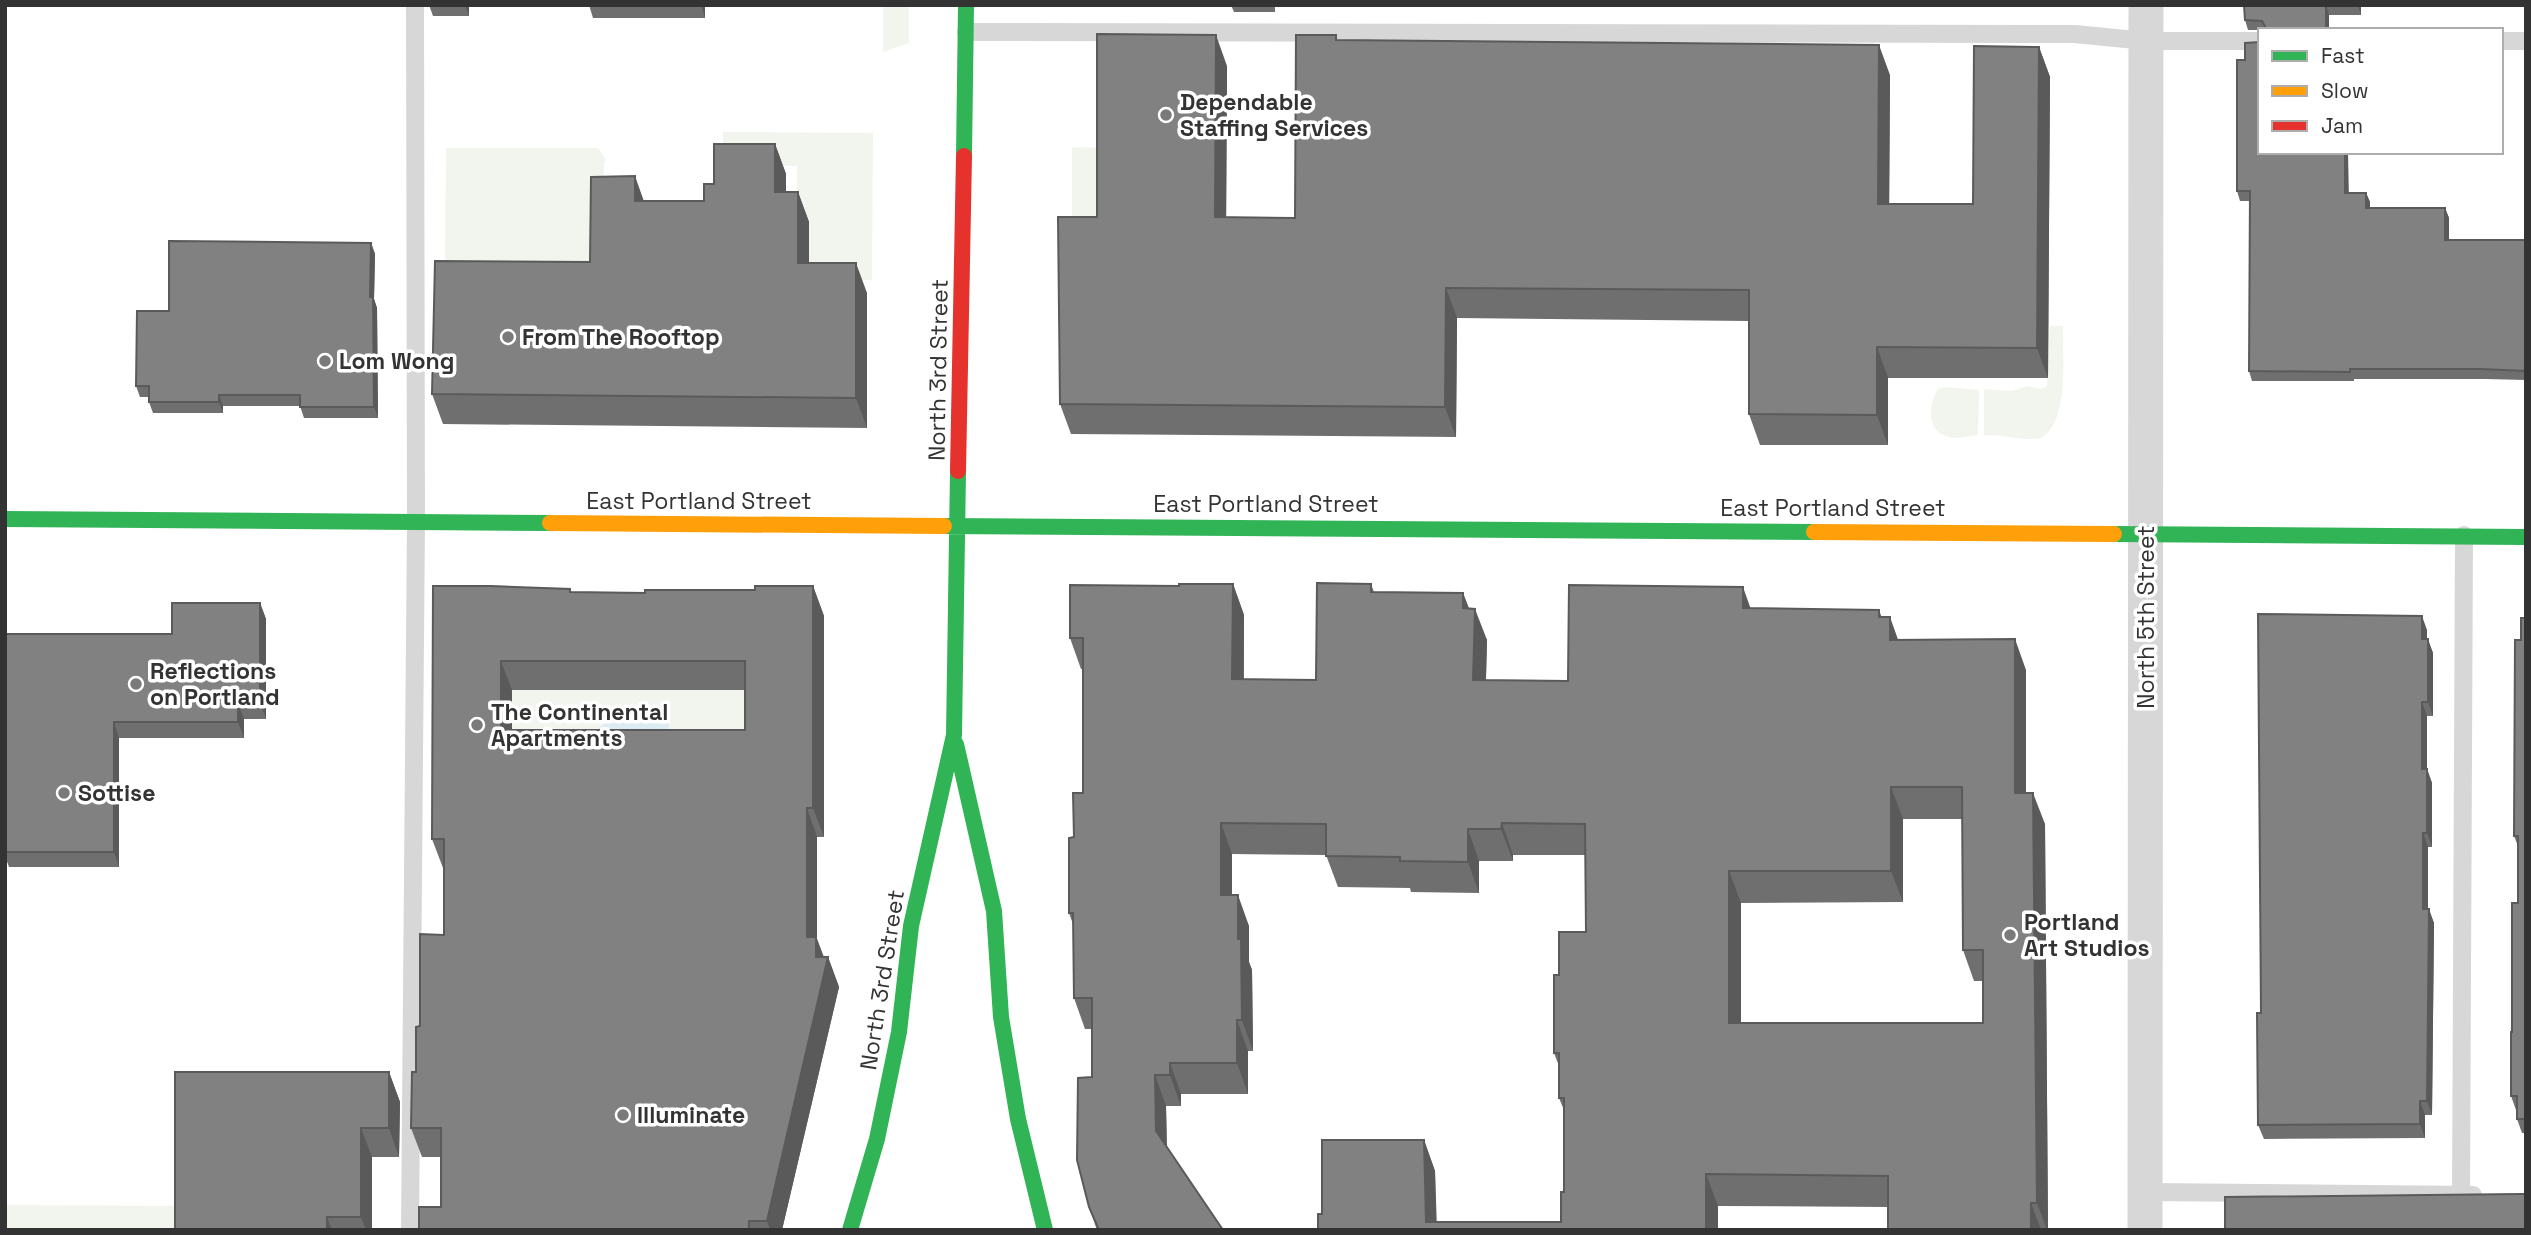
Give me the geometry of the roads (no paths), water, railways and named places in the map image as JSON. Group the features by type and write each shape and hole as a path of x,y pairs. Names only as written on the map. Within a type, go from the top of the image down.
{"street":[{"name":"North 3rd Street","path":"850,1230 877,1139 899,1032 911,926 954,735 966,5"},
{"name":"North 5th Street","path":"2145,1230 2146,5"},
{"name":"East Portland Street","path":"5,519 2526,537"},
{"name":"North 3rd Street","path":"954,735 994,911 1001,1017 1018,1119 1045,1230"}],"lane":[{"path":"410,1230 416,521 415,5"},
{"path":"965,32 2075,34 2146,41 2258,41"},
{"path":"2503,41 2526,41"},
{"path":"2461,1195 2464,535"},
{"path":"2145,1192 2487,1195"}],"place":[{"name":"Dependable Staffing Services","path":"1166,115"},
{"name":"From The Rooftop","path":"508,337"},
{"name":"Lom Wong","path":"325,361"},
{"name":"Reflections on Portland","path":"136,684"},
{"name":"The Continental Apartments","path":"477,725"},
{"name":"Sottise","path":"64,793"},
{"name":"Portland Art Studios","path":"2010,935"},
{"name":"Illuminate","path":"623,1115"}]}
